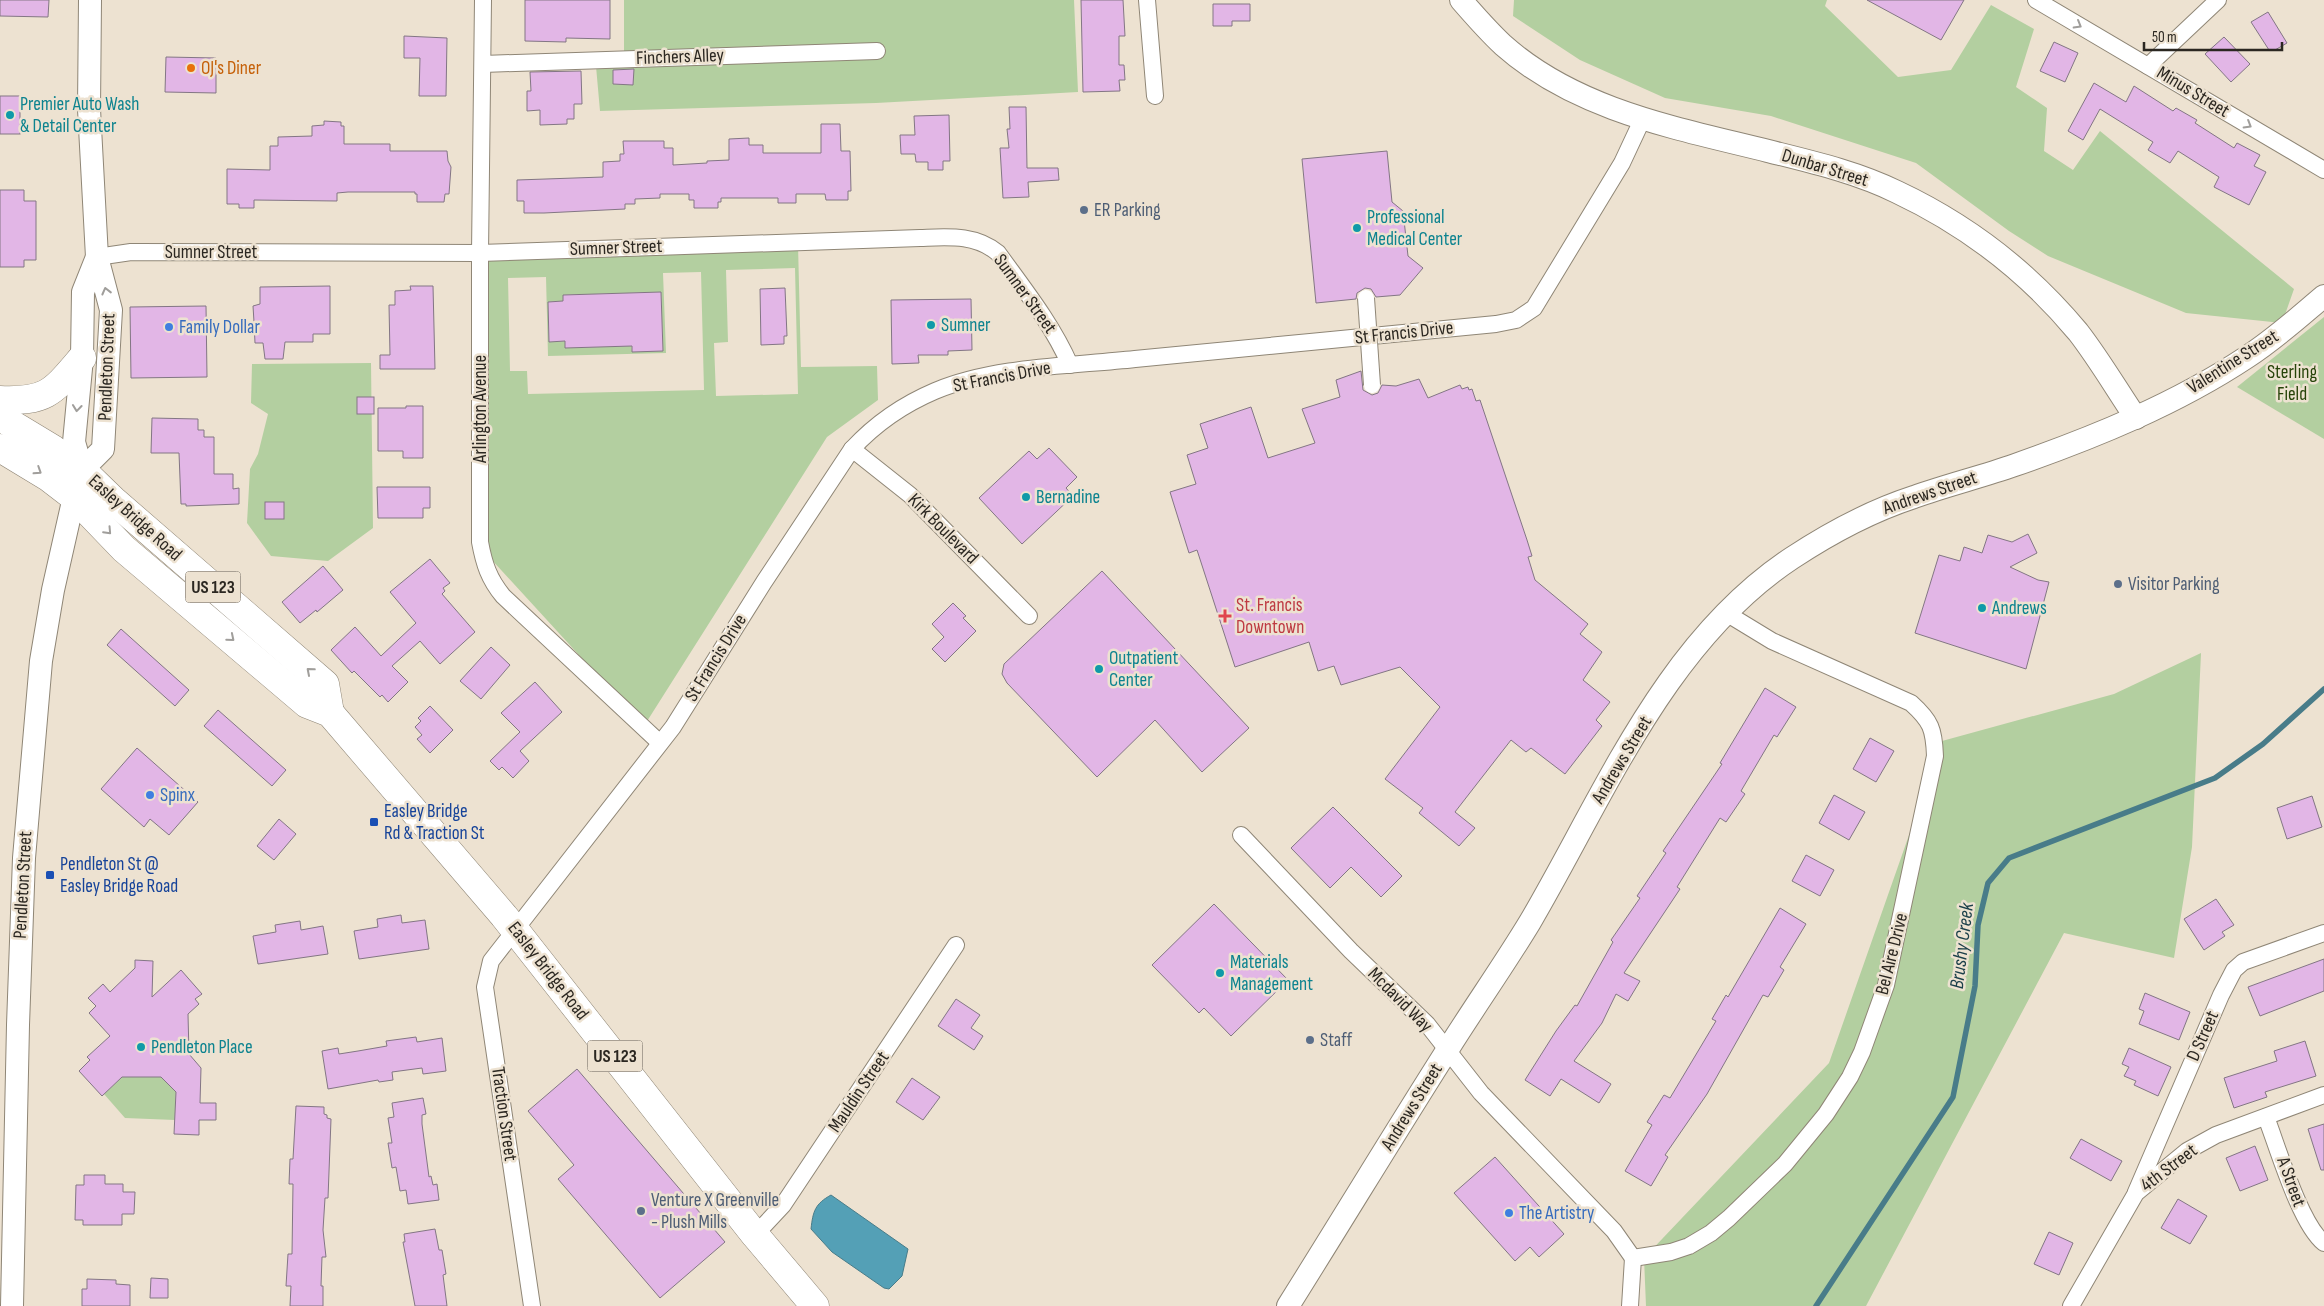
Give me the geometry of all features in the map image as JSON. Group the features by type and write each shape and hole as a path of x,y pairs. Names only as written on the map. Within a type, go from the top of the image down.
{"highway":[{"path":"0,400 20,401 40,398 56,388 82,358"},
{"name":"US 123","path":"0,417 53,449 82,470"},
{"name":"US 123","path":"0,448 48,477 74,497"},
{"name":"Easley Bridge Road","path":"82,470 113,500 325,684 330,713"},
{"name":"Easley Bridge Road","path":"74,497 124,549 307,704 330,713 477,883 755,1235 814,1306"}],"street":[{"name":"Pendleton Street","path":"12,1306 18,1025 24,858 31,760 42,654 53,590 82,470 103,449 110,310 97,257 89,109 90,0"},
{"name":"Arlington Avenue","path":"483,0 480,253 480,542 484,564 492,582 503,596 660,743"},
{"path":"1147,0 1155,96"},
{"name":"Dunbar Street","path":"1461,0 1504,46 1555,81 1602,105 1686,131 1838,168 1896,191 1948,218 1986,244 2033,285 2078,333 2136,418"},
{"name":"Minus Street","path":"2036,0 2324,170"},
{"path":"2148,66 2218,0"},
{"name":"Finchers Alley","path":"483,64 877,51"},
{"name":"St Francis Drive","path":"516,931 660,743 852,449 885,418 936,391 987,376 1070,365 1486,325 1516,320 1534,308 1565,259 1622,162 1643,118"},
{"name":"Sumner Street","path":"97,257 131,252 480,253 920,238 972,238 998,253 1052,329 1070,365"},
{"name":"Pendleton Street","path":"82,470 74,442 82,358 83,292 97,257"},
{"name":"Valentine Street","path":"2136,418 2210,380 2249,356 2324,296"},
{"path":"1366,298 1372,385"},
{"name":"Andrews Street","path":"1288,1306 1447,1050 1529,924 1619,762 1672,677 1701,640 1726,613 1758,583 1788,561 1817,541 1862,518 1912,497 2013,466 2136,418"},
{"name":"Kirk Boulevard","path":"852,449 910,495 1028,616"},
{"name":"Bel Aire Drive","path":"1633,1258 1671,1252 1689,1246 1711,1233 1729,1218 1785,1164 1826,1114 1850,1077 1862,1052 1886,985 1935,756 1934,736 1930,724 1926,716 1910,703 1781,645 1726,613"},
{"name":"Mcdavid Way","path":"1241,835 1351,952 1427,1024 1481,1092 1614,1232 1633,1258"},
{"name":"Traction Street","path":"516,931 491,961 485,987 532,1306"},
{"name":"D Street","path":"2136,1193 2221,995 2234,970 2243,962 2324,933"},
{"name":"Mauldin Street","path":"755,1235 783,1205 956,945"},
{"name":"4th Street","path":"2072,1306 2136,1193 2187,1151 2216,1135 2324,1096"},
{"name":"A Street","path":"2266,1117 2304,1218 2318,1238 2324,1243"},
{"path":"1630,1306 1633,1258"}],"green space":[{"path":"624,0 1074,0 1078,92 876,103 600,111 595,55 624,54"},
{"path":"1514,0 1827,0 1825,6 1898,77 1951,70 1991,5 2034,29 2016,87 2047,108 2044,151 2073,170 2100,131 2294,289 2282,323 2186,313 2048,256 2009,231 1916,163 1771,116 1665,98 1580,60 1513,16"},
{"path":"798,244 801,367 877,366 878,400 827,437 644,726 480,547 484,246","holes":["795,268 798,394 716,396 714,343 728,342 726,270","701,272 704,390 528,394 527,371 510,371 508,278 546,277 548,356 666,353 663,273","661,292 663,350 632,352 631,339 623,346 565,348 565,341 550,342 548,302 563,301 563,295"]},
{"name":"Sterling Field","path":"2324,317 2324,439 2237,387"},
{"path":"371,363 373,528 328,561 271,556 247,523 250,469 258,454 268,414 251,403 252,364"},
{"path":"2201,653 2192,847 2174,958 2064,933 1866,1306 1646,1306 1644,1258 1829,1063 1942,741 2114,694"},
{"path":"148,1063 176,1092 175,1120 125,1118 104,1094 136,1064"}],"water":[{"path":"831,1195 908,1249 902,1276 889,1289 884,1288 832,1252 811,1229 818,1205"}],"building":[{"path":"0,0 49,0 48,17 0,16"},
{"path":"525,0 610,0 610,39 566,38 566,42 525,41"},
{"path":"1081,0 1123,0 1125,36 1119,36 1119,65 1124,65 1125,80 1119,80 1120,91 1083,92"},
{"path":"1867,0 1964,0 1941,40"},
{"path":"1213,4 1250,4 1250,21 1232,21 1232,26 1213,26"},
{"path":"2268,12 2287,43 2275,50 2269,50 2251,22"},
{"path":"404,36 447,38 446,96 419,96 420,58 404,58"},
{"path":"2224,37 2250,64 2231,82 2205,54"},
{"path":"2054,42 2078,53 2065,82 2040,71"},
{"name":"OJ's Diner","path":"166,57 216,58 216,93 165,92"},
{"path":"634,69 633,85 613,84 613,70"},
{"path":"581,71 582,104 574,104 574,119 567,119 567,124 540,125 540,110 527,111 527,91 531,91 530,72"},
{"path":"2094,83 2126,102 2134,86 2173,111 2176,108 2197,120 2195,123 2234,148 2237,143 2260,155 2254,166 2266,172 2249,205 2214,187 2219,177 2178,151 2170,163 2148,150 2153,142 2100,109 2083,140 2068,131"},
{"name":"Premier Auto Wash & Detail Center","path":"0,96 20,96 20,134 0,134"},
{"path":"1009,107 1026,107 1027,168 1058,168 1059,180 1028,182 1029,197 1003,198 1000,148 1009,148 1007,129 1010,129"},
{"path":"949,115 950,161 943,161 943,170 928,170 928,162 916,162 915,154 901,154 900,135 915,135 914,116"},
{"path":"324,121 341,122 341,126 344,126 344,144 390,144 390,151 447,151 451,167 449,194 445,194 444,202 417,202 417,194 415,192 348,192 337,193 337,201 254,200 254,208 239,208 239,204 227,204 227,169 270,170 270,146 278,146 278,137 312,136 312,126 324,125"},
{"path":"821,124 840,124 841,151 850,151 851,191 848,191 848,200 826,200 825,194 796,194 796,203 778,203 778,198 721,198 721,202 718,202 718,208 694,208 694,200 689,200 689,194 660,194 660,198 635,199 635,204 625,204 625,209 544,213 524,213 524,201 517,201 517,180 603,177 603,162 620,161 620,154 624,154 623,141 664,141 664,148 673,148 673,165 707,163 707,161 729,160 729,139 749,138 749,145 763,145 763,153 821,153"},
{"name":"Professional Medical Center","path":"1387,151 1392,202 1403,211 1408,256 1423,268 1400,295 1376,297 1371,289 1365,288 1357,293 1356,299 1316,303 1302,159"},
{"path":"0,190 24,190 24,201 36,201 36,260 24,260 24,267 0,267"},
{"path":"330,286 330,334 313,334 313,342 285,342 283,359 265,359 263,343 255,343 253,306 260,304 260,287"},
{"path":"410,286 433,286 435,369 380,369 380,355 390,355 389,305 395,305 395,291 411,290"},
{"path":"785,288 787,336 784,336 784,344 761,345 760,289"},
{"path":"661,292 663,351 632,352 632,346 565,348 565,341 549,342 548,302 563,301 563,295"},
{"name":"Sumner","path":"971,299 972,350 948,351 948,355 918,355 919,363 892,364 891,300"},
{"path":"206,306 207,377 131,378 130,307"},
{"path":"1361,371 1363,390 1372,395 1378,393 1382,385 1396,386 1419,379 1428,398 1460,385 1462,389 1468,387 1469,390 1472,389 1476,401 1480,400 1527,540 1532,556 1528,557 1535,580 1588,624 1580,634 1602,652 1583,680 1610,702 1596,720 1602,726 1565,774 1531,748 1526,752 1511,740 1455,812 1475,828 1459,846 1419,813 1423,808 1385,779 1440,707 1400,667 1341,685 1334,666 1318,671 1309,642 1235,667 1197,550 1189,553 1170,492 1196,484 1187,455 1208,448 1200,424 1251,407 1268,458 1315,443 1302,409 1340,397 1336,380"},
{"path":"357,397 374,397 374,414 357,414"},
{"path":"406,406 423,406 423,458 403,458 403,451 378,451 378,408 406,408"},
{"path":"152,418 198,419 198,430 204,430 204,437 214,437 214,474 233,474 233,489 239,488 239,504 186,506 186,504 181,504 179,453 151,453"},
{"name":"Bernadine","path":"1049,448 1077,477 1066,488 1073,496 1022,544 979,498 1029,451 1037,459"},
{"path":"377,487 430,487 430,508 423,508 423,518 378,518"},
{"path":"265,502 284,502 284,519 265,519"},
{"name":"Andrews","path":"2028,534 2037,553 2010,567 2038,580 2049,582 2026,669 1915,633 1939,555 1960,561 1964,547 1982,553 1988,535 2012,542"},
{"path":"430,559 450,583 443,588 445,591 442,594 475,632 440,664 420,641 392,666 408,682 388,702 382,695 380,697 354,671 352,673 331,650 355,627 381,656 416,623 390,592"},
{"path":"323,566 343,590 317,612 316,610 300,623 282,602"},
{"name":"Outpatient Center","path":"1102,571 1249,728 1202,772 1155,720 1097,777 1007,683 1002,674 1004,664"},
{"path":"953,603 966,616 963,618 976,631 945,662 932,649 944,637 932,624"},
{"path":"121,629 189,690 175,706 107,645"},
{"path":"491,647 510,665 481,699 460,681"},
{"path":"535,682 562,712 520,751 529,761 513,778 502,767 499,770 490,761 520,732 501,713"},
{"path":"1765,688 1796,707 1777,737 1774,735 1741,791 1745,794 1726,822 1720,818 1677,887 1680,889 1624,973 1640,981 1628,1001 1616,994 1602,1023 1574,1061 1611,1084 1599,1103 1561,1079 1550,1096 1525,1080 1556,1031 1575,1005 1577,1006 1613,942 1611,940 1640,898 1637,896 1666,853 1663,851 1722,764 1720,763"},
{"path":"430,706 453,730 430,753 417,739 422,735 415,727 421,721 418,718"},
{"name":"Spinx","path":"218,710 286,770 272,786 204,726"},
{"path":"1870,738 1894,751 1876,782 1853,769"},
{"name":"Spinx","path":"137,748 198,802 169,835 150,819 144,827 101,789"},
{"path":"1834,795 1865,812 1849,840 1819,823"},
{"path":"2312,796 2322,827 2287,839 2277,808"},
{"path":"1333,807 1402,876 1381,897 1351,867 1330,888 1291,848"},
{"path":"279,819 296,834 274,860 257,846"},
{"path":"1806,855 1834,870 1820,896 1792,881"},
{"path":"2216,899 2234,925 2222,932 2225,936 2204,950 2184,919"},
{"name":"Materials Management","path":"1214,904 1288,980 1231,1036 1204,1008 1199,1013 1152,965"},
{"path":"1780,908 1806,924 1780,967 1784,970 1768,997 1763,995 1707,1094 1665,1155 1668,1157 1651,1186 1625,1171 1652,1125 1647,1122 1664,1095 1670,1098 1716,1021 1712,1019 1726,995 1728,997"},
{"path":"401,915 402,923 425,920 429,949 359,959 354,931 378,927 377,919"},
{"path":"300,921 301,930 323,926 328,954 258,964 253,936 276,932 275,925"},
{"path":"2324,959 2324,991 2260,1016 2248,987"},
{"name":"Pendleton Place","path":"135,960 153,961 152,997 181,970 202,994 195,999 199,1004 188,1014 189,1054 201,1068 200,1103 216,1103 216,1120 199,1120 199,1135 174,1134 176,1092 161,1077 122,1077 102,1096 79,1071 90,1060 87,1057 110,1036 89,1013 96,1006 88,998 103,984 110,992 135,968"},
{"path":"2145,993 2190,1012 2179,1040 2139,1024 2144,1011 2139,1009"},
{"path":"956,999 980,1015 971,1028 983,1036 974,1050 938,1026"},
{"path":"416,1037 417,1042 442,1038 446,1071 423,1074 422,1068 392,1072 393,1080 379,1082 378,1080 328,1089 322,1051 338,1048 339,1054 387,1046 386,1041"},
{"path":"2305,1041 2316,1076 2265,1092 2267,1097 2234,1108 2224,1078 2277,1061 2274,1051"},
{"path":"2129,1048 2171,1067 2158,1096 2134,1085 2136,1081 2124,1076 2129,1067 2122,1064"},
{"name":"Venture X Greenville - Plush Mills","path":"577,1069 725,1242 660,1298 558,1179 574,1165 528,1111"},
{"path":"912,1078 940,1097 923,1120 896,1102"},
{"path":"423,1098 426,1114 422,1115 422,1124 429,1177 431,1176 433,1185 437,1184 439,1200 408,1204 406,1190 400,1191 396,1167 392,1168 388,1143 392,1143 388,1118 394,1117 392,1103"},
{"path":"296,1106 324,1107 324,1114 327,1115 327,1118 331,1119 328,1198 325,1198 323,1230 326,1257 322,1257 321,1286 323,1286 323,1306 290,1306 291,1286 286,1286 288,1254 292,1254 293,1184 289,1184 290,1159 293,1159"},
{"path":"2324,1124 2324,1170 2321,1170 2308,1129"},
{"path":"2081,1139 2122,1161 2111,1181 2070,1158"},
{"path":"2255,1146 2268,1180 2240,1191 2226,1158"},
{"name":"The Artistry","path":"1495,1157 1564,1234 1539,1257 1530,1247 1515,1261 1454,1193"},
{"path":"84,1175 105,1175 105,1184 123,1184 123,1192 135,1192 134,1214 122,1214 122,1225 83,1225 83,1220 75,1220 76,1185 84,1185"},
{"path":"2178,1199 2207,1216 2190,1244 2161,1228"},
{"path":"435,1229 439,1250 442,1250 446,1274 443,1275 447,1306 415,1306 403,1242 405,1242 404,1234"},
{"path":"2049,1232 2073,1243 2059,1275 2034,1264"},
{"path":"151,1278 168,1279 168,1298 150,1298"},
{"path":"87,1279 116,1280 116,1284 130,1285 130,1306 82,1306 82,1289 87,1289"}],"waterway":[{"name":"Brushy Creek","path":"1816,1306 1953,1097 1975,986 1978,925 1988,883 2009,858 2215,778 2263,744 2324,689"}],"place":[{"name":"OJ's Diner","path":"191,68"},
{"name":"Premier Auto Wash & Detail Center","path":"10,115"},
{"name":"ER Parking","path":"1084,210"},
{"name":"Professional Medical Center","path":"1357,228"},
{"name":"Sumner","path":"931,325"},
{"name":"Family Dollar","path":"169,327"},
{"name":"Bernadine","path":"1026,497"},
{"name":"Visitor Parking","path":"2118,584"},
{"name":"Andrews","path":"1982,608"},
{"name":"St. Francis Downtown","path":"1225,616"},
{"name":"Outpatient Center","path":"1099,669"},
{"name":"Spinx","path":"150,795"},
{"name":"Easley Bridge Rd & Traction St","path":"374,822"},
{"name":"Pendleton St @ Easley Bridge Road","path":"50,875"},
{"name":"Materials Management","path":"1220,973"},
{"name":"Staff","path":"1310,1040"},
{"name":"Pendleton Place","path":"141,1047"},
{"name":"Venture X Greenville - Plush Mills","path":"641,1211"},
{"name":"The Artistry","path":"1509,1213"}]}
